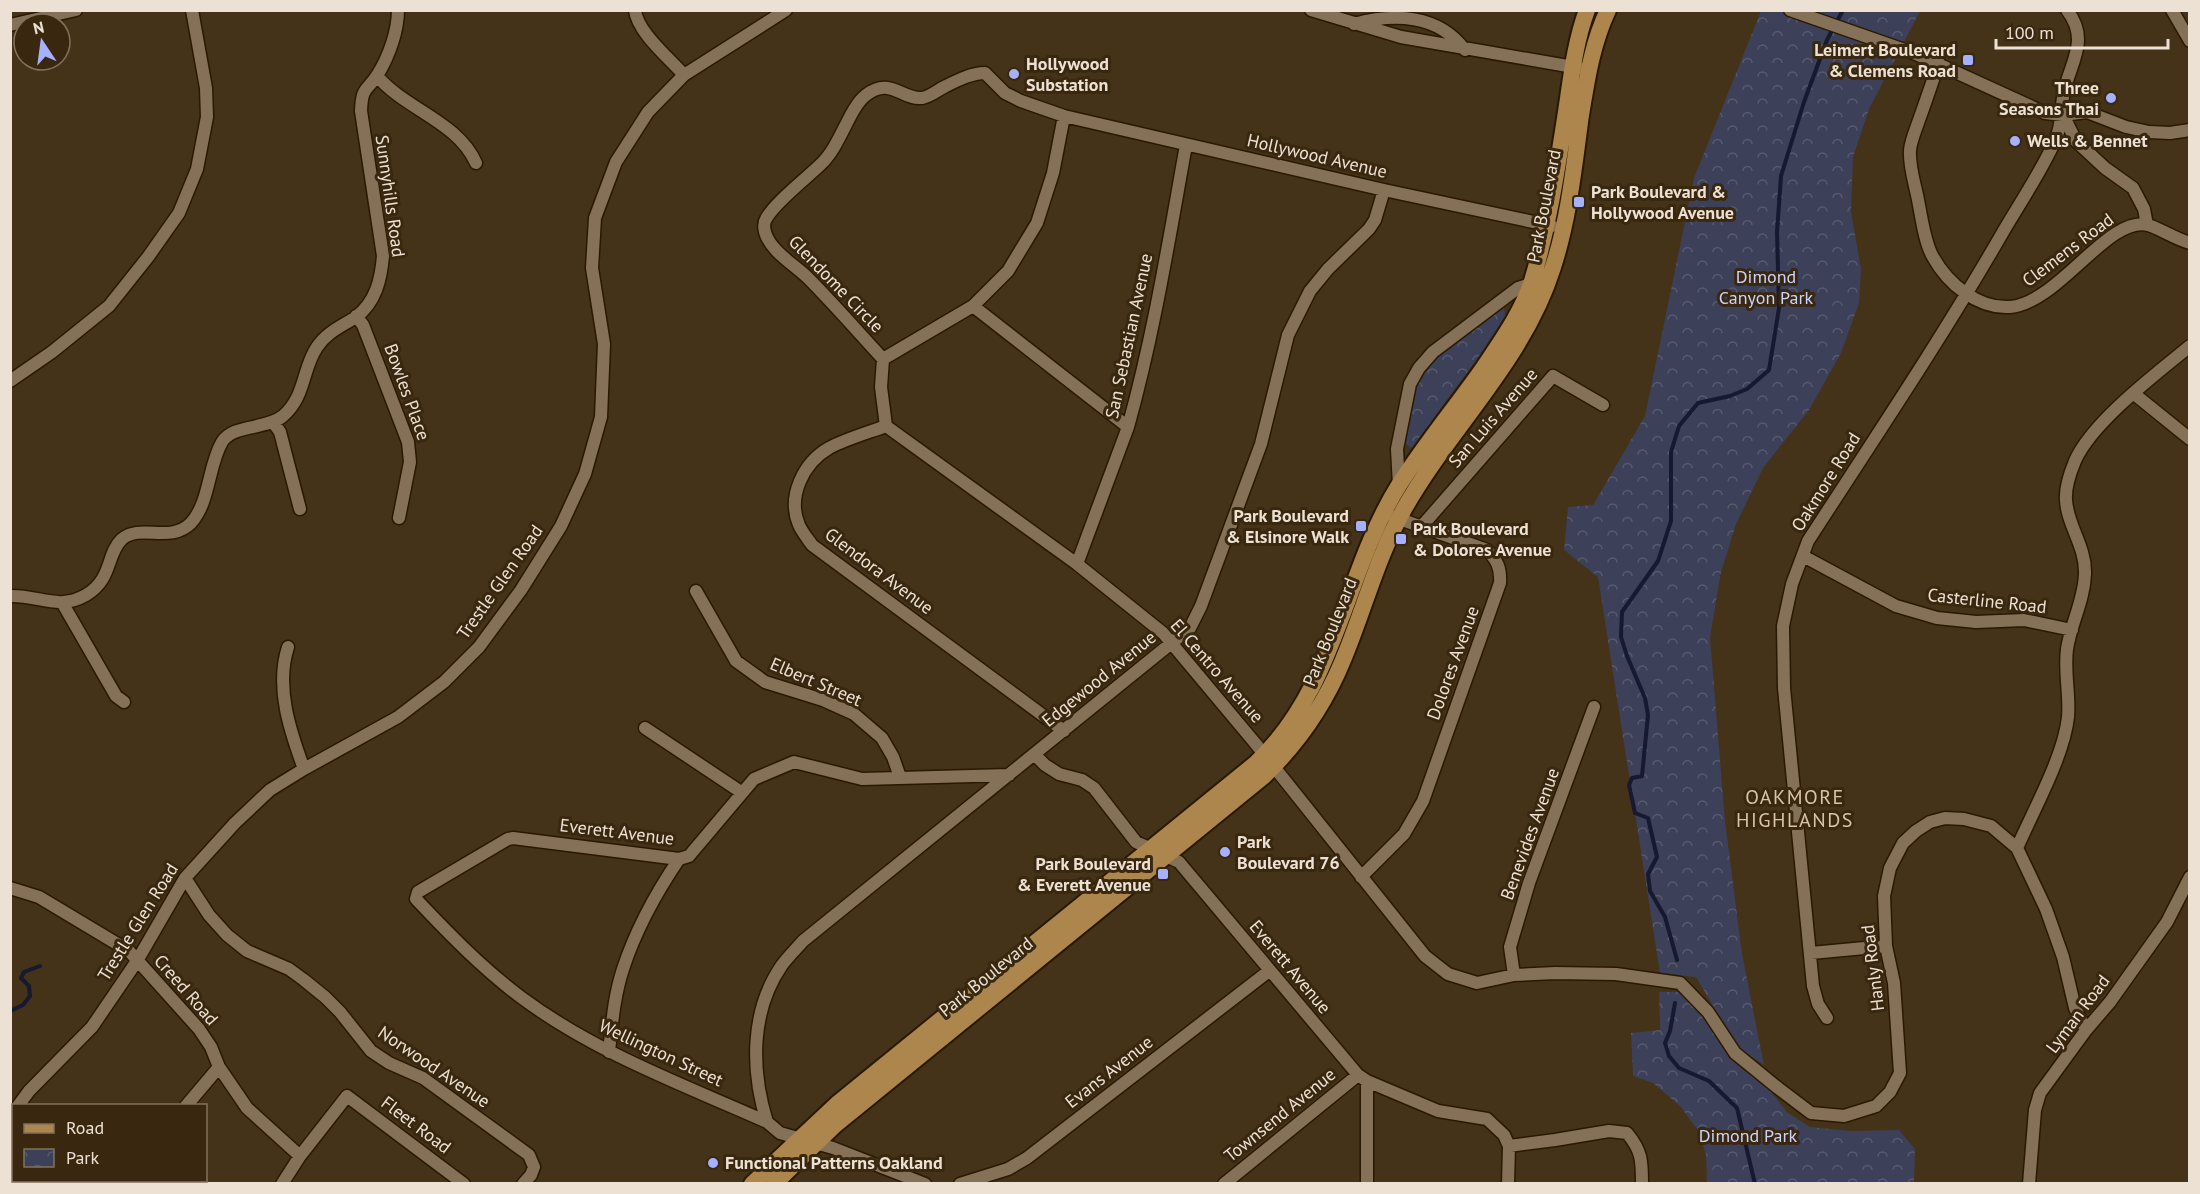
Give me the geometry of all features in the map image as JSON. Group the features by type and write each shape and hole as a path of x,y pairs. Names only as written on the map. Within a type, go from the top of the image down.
{"main road":[{"name":"Park Boulevard","path":"1581,69 1608,10"},
{"name":"Park Boulevard","path":"1391,516 1429,469 1507,363 1523,337 1553,268 1555,226 1581,69 1585,12"},
{"name":"Park Boulevard","path":"774,1184 816,1143 877,1091 1158,853 1294,743 1327,694 1343,661 1381,557 1399,486 1505,337 1531,284 1555,226"},
{"name":"Park Boulevard","path":"752,1184 799,1138 873,1074 1158,853"}],"street":[{"path":"10,25 76,10"},
{"path":"10,381 52,352 109,306 179,213 197,169 207,117 206,88 192,10"},
{"name":"Sunnyhills Road","path":"63,604 85,595 100,584 119,542 126,536 134,533 170,534 192,522 204,500 222,442 230,434 242,429 256,428 283,416 297,399 311,357 318,345 328,334 356,316 373,298 381,273 382,256 361,111 361,96 367,85 377,76 398,22 398,10"},
{"path":"635,10 645,33 684,75"},
{"name":"Trestle Glen Road","path":"19,1104 29,1091 92,1028 137,961 185,878 235,823 263,796 304,769 398,717 444,682 479,647 521,590 561,526 585,474 602,417 604,344 592,268 595,218 616,162 648,112 684,75 786,10"},
{"path":"1311,10 1401,37 1581,69"},
{"path":"1790,10 1939,63 2045,113 2063,115 2087,112 2126,127 2149,132 2170,133 2190,130"},
{"name":"Oakmore Road","path":"1827,1018 1818,1004 1814,986 1784,688 1783,626 1792,584 1808,541 1967,295 2054,144 2063,115 2064,92 2076,60 2078,45 2076,22 2067,10"},
{"path":"2172,10 2190,41"},
{"path":"1353,24 1396,16 1416,20 1454,36 1465,50"},
{"name":"Clemens Road","path":"1939,63 1910,149 1911,163 1932,256 1967,295 1989,306 2011,307 2032,301 2055,286 2114,233 2132,226 2147,225"},
{"name":"Glendome Circle","path":"883,359 808,278 767,238 764,229 766,219 826,159 840,140 856,106 866,95 880,88 895,88 919,98 933,95 945,86 975,73 985,73 1005,93 1064,116"},
{"path":"377,76 388,89 457,135 469,148 476,163"},
{"path":"2063,115 2076,141 2105,168 2133,188 2144,209 2147,225 2190,243"},
{"path":"886,426 881,387 883,359 973,306 1008,271 1037,223 1053,173 1064,116"},
{"name":"Hollywood Avenue","path":"1064,116 1384,190 1555,226"},
{"name":"San Sebastian Avenue","path":"1077,564 1128,427 1148,351 1186,145"},
{"name":"Edgewood Avenue","path":"766,1122 756,1075 755,1047 759,1020 768,989 782,965 803,941 1190,628 1205,595 1261,444 1280,363 1298,311 1328,268 1369,229 1380,208 1384,190"},
{"name":"Park Boulevard","path":"1399,486 1397,449 1410,384 1419,368 1433,352 1518,288 1531,284"},
{"path":"973,306 1128,427"},
{"name":"Bowles Place","path":"356,316 363,325 408,442 410,462 399,518"},
{"path":"2086,1030 2075,1008 2063,957 2046,909 2017,848 2060,750 2068,717 2067,649 2080,607 2085,584 2085,569 2079,539 2068,515 2066,500 2068,481 2076,459 2090,439 2133,393 2190,345"},
{"name":"San Luis Avenue","path":"1422,526 1553,376 1602,405"},
{"path":"2133,393 2190,439"},
{"path":"273,422 280,432 300,509"},
{"name":"El Centro Avenue","path":"886,426 1077,564 1163,633 1425,956 1448,974 1477,983 1515,975 1616,974 1680,983 1708,1012 1735,1053 1778,1088"},
{"name":"Glendora Avenue","path":"886,426 828,449 807,467 797,486 795,504 799,525 812,545 1064,731"},
{"name":"Dolores Avenue","path":"1361,877 1404,834 1423,801 1500,583 1497,560 1487,550 1391,516"},
{"name":"Casterline Road","path":"1803,555 1896,606 1937,618 1976,622 2024,620 2072,630"},
{"name":"Elbert Street","path":"696,591 736,661 765,682 823,700 854,714 882,738 893,757 900,777"},
{"path":"10,596 25,596 63,604 116,696 124,702"},
{"path":"288,647 283,661 286,711 304,769"},
{"name":"Benevides Avenue","path":"1515,975 1510,947 1513,936 1529,883 1594,707"},
{"path":"645,728 741,792"},
{"name":"Everett Avenue","path":"1035,755 1059,774 1083,780 1094,788 1136,842 1179,862 1269,971 1363,1078 1438,1110 1487,1119 1504,1135 1509,1146"},
{"name":"Everett Avenue","path":"416,899 418,892 513,838 680,859 689,856 754,779 794,762 862,779 1009,775"},
{"name":"Hanly Road","path":"1778,1088 1811,1113 1844,1116 1876,1106 1890,1092 1900,1073 1894,983 1886,946 1884,896 1890,868 1903,843 1930,822 1945,818 1964,819 1990,826 2017,848"},
{"path":"609,1052 622,971 641,923 660,888 680,859"},
{"name":"Lyman Road","path":"2029,1184 2037,1101 2040,1093 2086,1030 2110,1002 2167,922 2190,877"},
{"name":"Norwood Avenue","path":"185,878 209,915 227,935 247,951 289,969 304,980 332,1004 371,1051 389,1063 423,1078 529,1155 534,1167 531,1175 523,1184"},
{"name":"Creed Road","path":"10,888 39,897 129,951 199,1029 211,1047 219,1067 247,1108 300,1156"},
{"name":"Wellington Street","path":"416,899 481,964 522,998 609,1052 766,1122 780,1132 833,1148 925,1184"},
{"path":"1811,953 1886,946"},
{"name":"Evans Avenue","path":"960,1184 1008,1169 1026,1158 1269,971"},
{"path":"188,1104 219,1067"},
{"path":"1363,1078 1367,1184"},
{"name":"Townsend Avenue","path":"1224,1184 1363,1078"},
{"name":"Fleet Road","path":"300,1156 347,1096 464,1184"},
{"path":"1508,1184 1509,1146 1609,1131 1627,1133 1636,1144 1642,1158 1642,1184"},
{"path":"282,1184 300,1156"}],"green space":[{"name":"Dimond Canyon Park","path":"1761,11 1920,11 1869,109 1853,157 1851,212 1861,269 1859,303 1841,353 1809,410 1763,468 1736,524 1721,572 1710,637 1725,821 1742,954 1764,1065 1737,1047 1696,977 1660,973 1598,577 1564,550 1568,507 1593,505 1645,416 1694,178"},
{"path":"1501,307 1504,308 1505,316 1480,355 1411,448 1404,443 1412,400 1420,375 1445,348"},
{"name":"Dimond Park","path":"1659,992 1689,992 1729,1058 1771,1092 1788,1113 1810,1127 1851,1131 1899,1130 1915,1149 1914,1183 1707,1183 1706,1154 1697,1129 1680,1106 1653,1083 1633,1076 1631,1033 1660,1030"}],"waterway":[{"path":"1677,960 1665,917 1650,891 1648,874 1657,857 1648,818 1635,813 1629,785 1632,778 1642,776 1648,715 1645,698 1621,637 1622,612 1658,561 1671,521 1671,452 1679,426 1698,403 1730,396 1747,389 1769,370 1779,308 1777,232 1781,176 1804,102 1827,40 1843,10"},
{"path":"10,1011 23,1005 30,996 29,986 21,978 24,972 40,966"},
{"path":"1675,1003 1670,1031 1665,1043 1669,1056 1679,1068 1709,1081 1737,1108 1755,1184"}],"place":[{"name":"Leimert Boulevard & Clemens Road","path":"1968,60"},
{"name":"Hollywood Substation","path":"1014,74"},
{"name":"Three Seasons Thai","path":"2111,98"},
{"name":"Wells & Bennet","path":"2015,141"},
{"name":"Park Boulevard & Hollywood Avenue","path":"1579,202"},
{"name":"Park Boulevard & Elsinore Walk","path":"1361,526"},
{"name":"Park Boulevard & Dolores Avenue","path":"1401,539"},
{"name":"Park Boulevard 76","path":"1225,852"},
{"name":"Park Boulevard & Everett Avenue","path":"1163,874"},
{"name":"Functional Patterns Oakland","path":"713,1163"}],"district":[{"name":"OAKMORE HIGHLANDS","path":"1795,808"}]}
